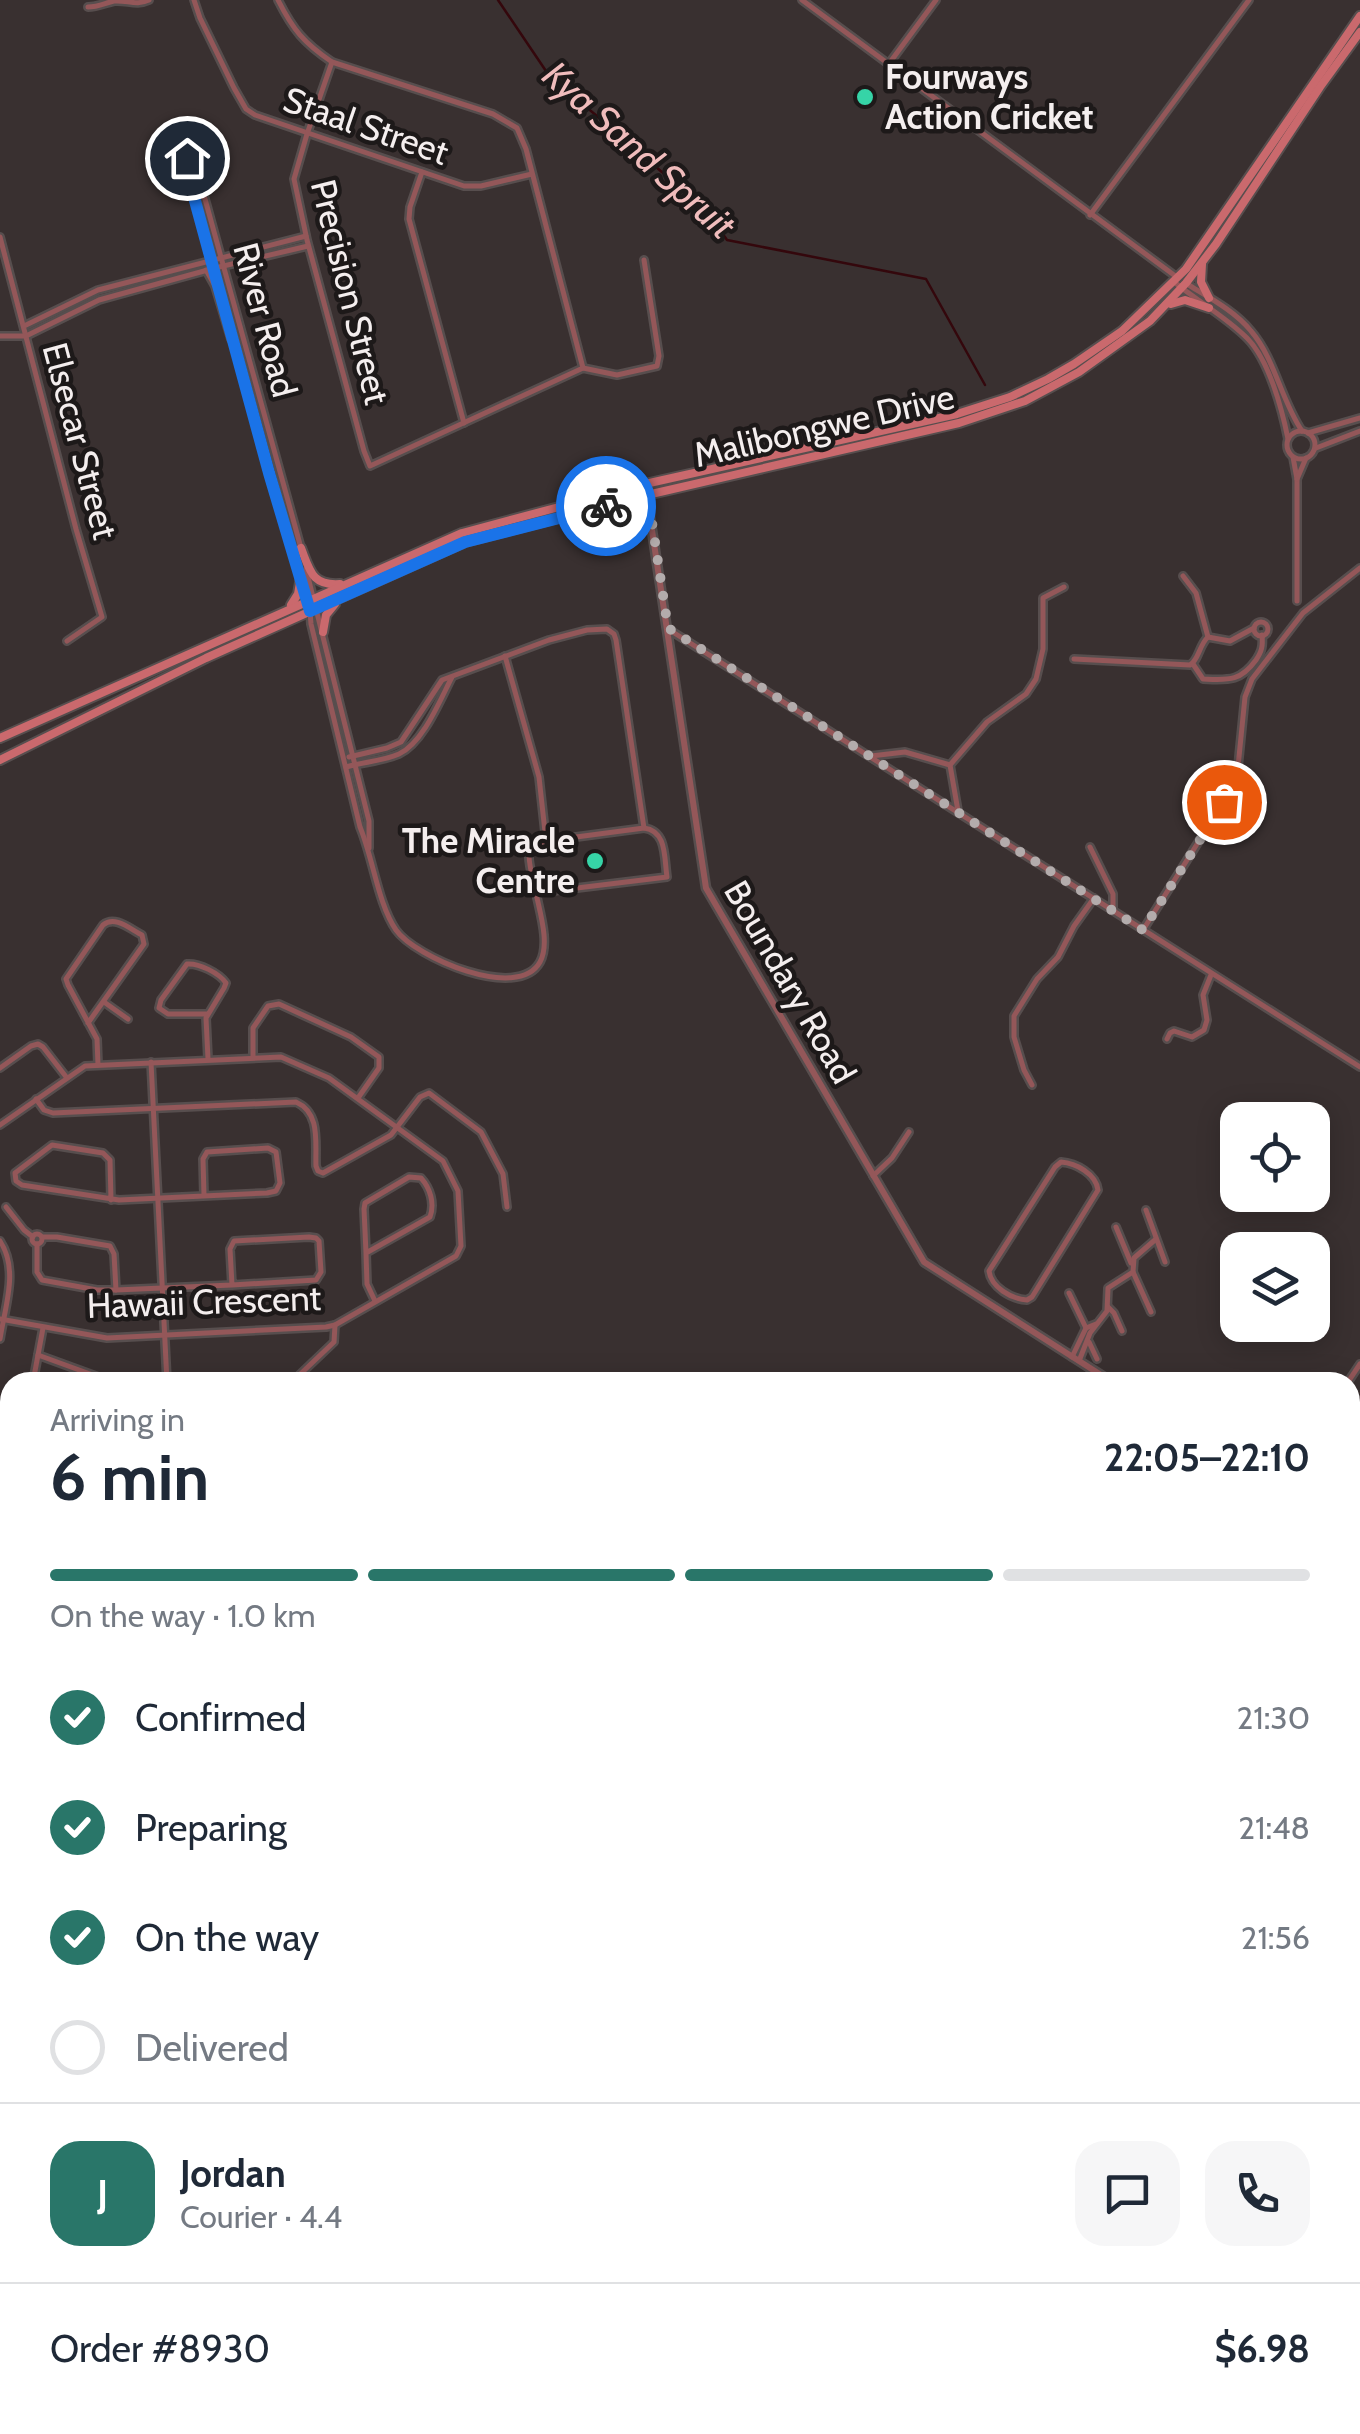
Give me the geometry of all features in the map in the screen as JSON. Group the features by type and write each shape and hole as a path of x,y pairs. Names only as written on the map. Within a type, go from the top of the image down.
{"main road":[{"name":"Malibongwe Drive","path":"996,407 1048,380 1122,331 1202,264 1360,16"},
{"name":"Malibongwe Drive","path":"0,738 310,599 465,542 1025,401 1080,372 1129,338 1164,307 1178,281 1346,43 1360,32"},
{"path":"1164,307 1184,300 1209,303 1201,282 1202,264"},
{"name":"Malibongwe Drive","path":"0,760 313,610 348,588 462,533 645,484 983,411"},
{"path":"301,548 315,578 324,584 348,588"},
{"path":"284,611 297,597 301,576"},
{"path":"324,632 328,610 348,588"},
{"path":"294,618 311,624"}],"street":[{"path":"88,6 117,1 140,4 149,0"},
{"name":"Staal Street","path":"194,0 246,109 255,115 474,187 532,174"},
{"path":"278,0 290,26 332,62 504,118 521,134 583,368"},
{"path":"802,0 1209,303 1258,352 1285,422 1287,449 1293,457 1297,479 1297,601"},
{"path":"888,64 936,0"},
{"path":"1090,215 1250,0"},
{"name":"Precision Street","path":"332,62 294,180 366,459 370,466 464,423"},
{"name":"River Road","path":"310,599 269,473 185,164 189,158 194,159 222,256 301,548 310,599 324,632 369,821 370,848"},
{"path":"422,172 409,219 464,423 583,368 618,374 657,366 659,356 644,260"},
{"path":"16,334 24,326 98,290 306,236"},
{"name":"Elsecar Street","path":"0,237 102,617 67,640"},
{"path":"0,336 26,336 98,300 308,246"},
{"path":"228,283 239,262"},
{"path":"206,270 235,346"},
{"path":"1209,303 1240,319 1257,339 1292,417 1313,438 1315,448"},
{"path":"1288,439 1295,432 1358,420"},
{"path":"1297,479 1315,448 1360,431"},
{"path":"1293,457 1306,458"},
{"name":"Boundary Road","path":"645,484 705,886 924,1262 999,1299 1096,1372"},
{"path":"1143,930 1233,787 1248,690 1265,660 1308,608 1360,568"},
{"path":"1183,576 1196,592 1208,637"},
{"path":"950,765 987,722 1016,704 1032,687 1039,672 1044,598 1064,587"},
{"name":"River Road","path":"313,610 311,624 344,763 360,827 370,848"},
{"path":"1193,664 1203,679 1240,678 1263,647 1266,624 1258,622 1230,640 1208,637"},
{"path":"668,628 1360,1067"},
{"path":"1254,628 1256,634 1265,632 1282,639"},
{"path":"344,763 352,756 401,742 442,680 549,640 607,629 614,634 644,828"},
{"path":"1193,664 1208,637"},
{"path":"505,656 539,778 546,841"},
{"path":"1074,658 1193,664"},
{"path":"344,763 398,754 413,744 452,677"},
{"path":"872,756 905,752 950,765"},
{"path":"950,765 958,811"},
{"path":"370,848 387,914 398,933 452,968 515,979 533,972 543,958 544,942 529,855 535,844 644,828 654,829 660,835 667,877 536,893"},
{"path":"1090,846 1114,897 1112,910"},
{"path":"1032,1085 1014,1037 1014,1016 1037,979 1058,957 1094,898"},
{"path":"88,1022 145,940 112,920 104,925 66,979 88,1022 97,1039 98,1065"},
{"path":"207,1014 168,1014 160,1010 159,1003 188,964 196,964 225,981 207,1014 208,1059"},
{"path":"1167,1039 1174,1030 1192,1037 1204,1030 1204,992 1212,974"},
{"path":"104,1002 128,1019"},
{"path":"253,1057 254,1025 268,1006 278,1004 346,1034 379,1057 379,1068 358,1098"},
{"path":"0,1068 38,1044 66,1078"},
{"name":"Hawaii Crescent","path":"0,1125 83,1067 276,1056 322,1075 358,1098 447,1166 458,1187 462,1246 456,1256 324,1328 107,1338 1,1319"},
{"path":"152,1062 166,1372"},
{"path":"36,1099 44,1110 53,1113 299,1103 314,1118 316,1166 323,1173 392,1135 425,1093 472,1123 483,1135 504,1174 507,1208"},
{"path":"873,1176 892,1158 909,1132"},
{"path":"111,1200 110,1160 102,1153 52,1145 16,1174 16,1181 22,1185 111,1200 264,1194 276,1191 280,1183 276,1152 268,1148 207,1152 203,1157 204,1196"},
{"path":"1066,1162 1082,1167 1096,1180 1096,1196 1030,1299 999,1299 989,1278 990,1269 1057,1164 1066,1162"},
{"path":"366,1253 430,1216 430,1194 421,1178 406,1178 364,1208 367,1282 375,1301"},
{"path":"6,1206 33,1236"},
{"path":"1146,1210 1166,1262"},
{"path":"1116,1227 1152,1312"},
{"path":"33,1236 37,1244 37,1272 42,1280 97,1290 163,1289 232,1285 316,1280 322,1269 319,1241 309,1237 234,1241 230,1250 232,1285"},
{"path":"33,1236 57,1236 110,1246 116,1290"},
{"path":"37,1244 42,1237"},
{"path":"1075,1359 1106,1312 1108,1288 1133,1268 1136,1256 1156,1238"},
{"path":"0,1241 11,1270 0,1339"},
{"path":"1069,1293 1097,1359"},
{"path":"1108,1307 1122,1331"},
{"path":"302,1372 334,1342 335,1324"},
{"path":"1086,1328 1096,1324"},
{"path":"35,1372 43,1328"},
{"path":"38,1355 85,1372"}],"waterway":[{"name":"Kya Sand Spruit","path":"498,0 548,74 706,210 727,240 926,279 985,385"}],"way so far":[{"path":"606,506 648,496 668,628 1143,930 1224,802"}],"place":[{"name":"Fourways Action Cricket","path":"865,97"},
{"name":"The Miracle Centre","path":"595,861"}],"route":[{"path":"187,158 185,164 310,611 465,542 606,506"}]}
